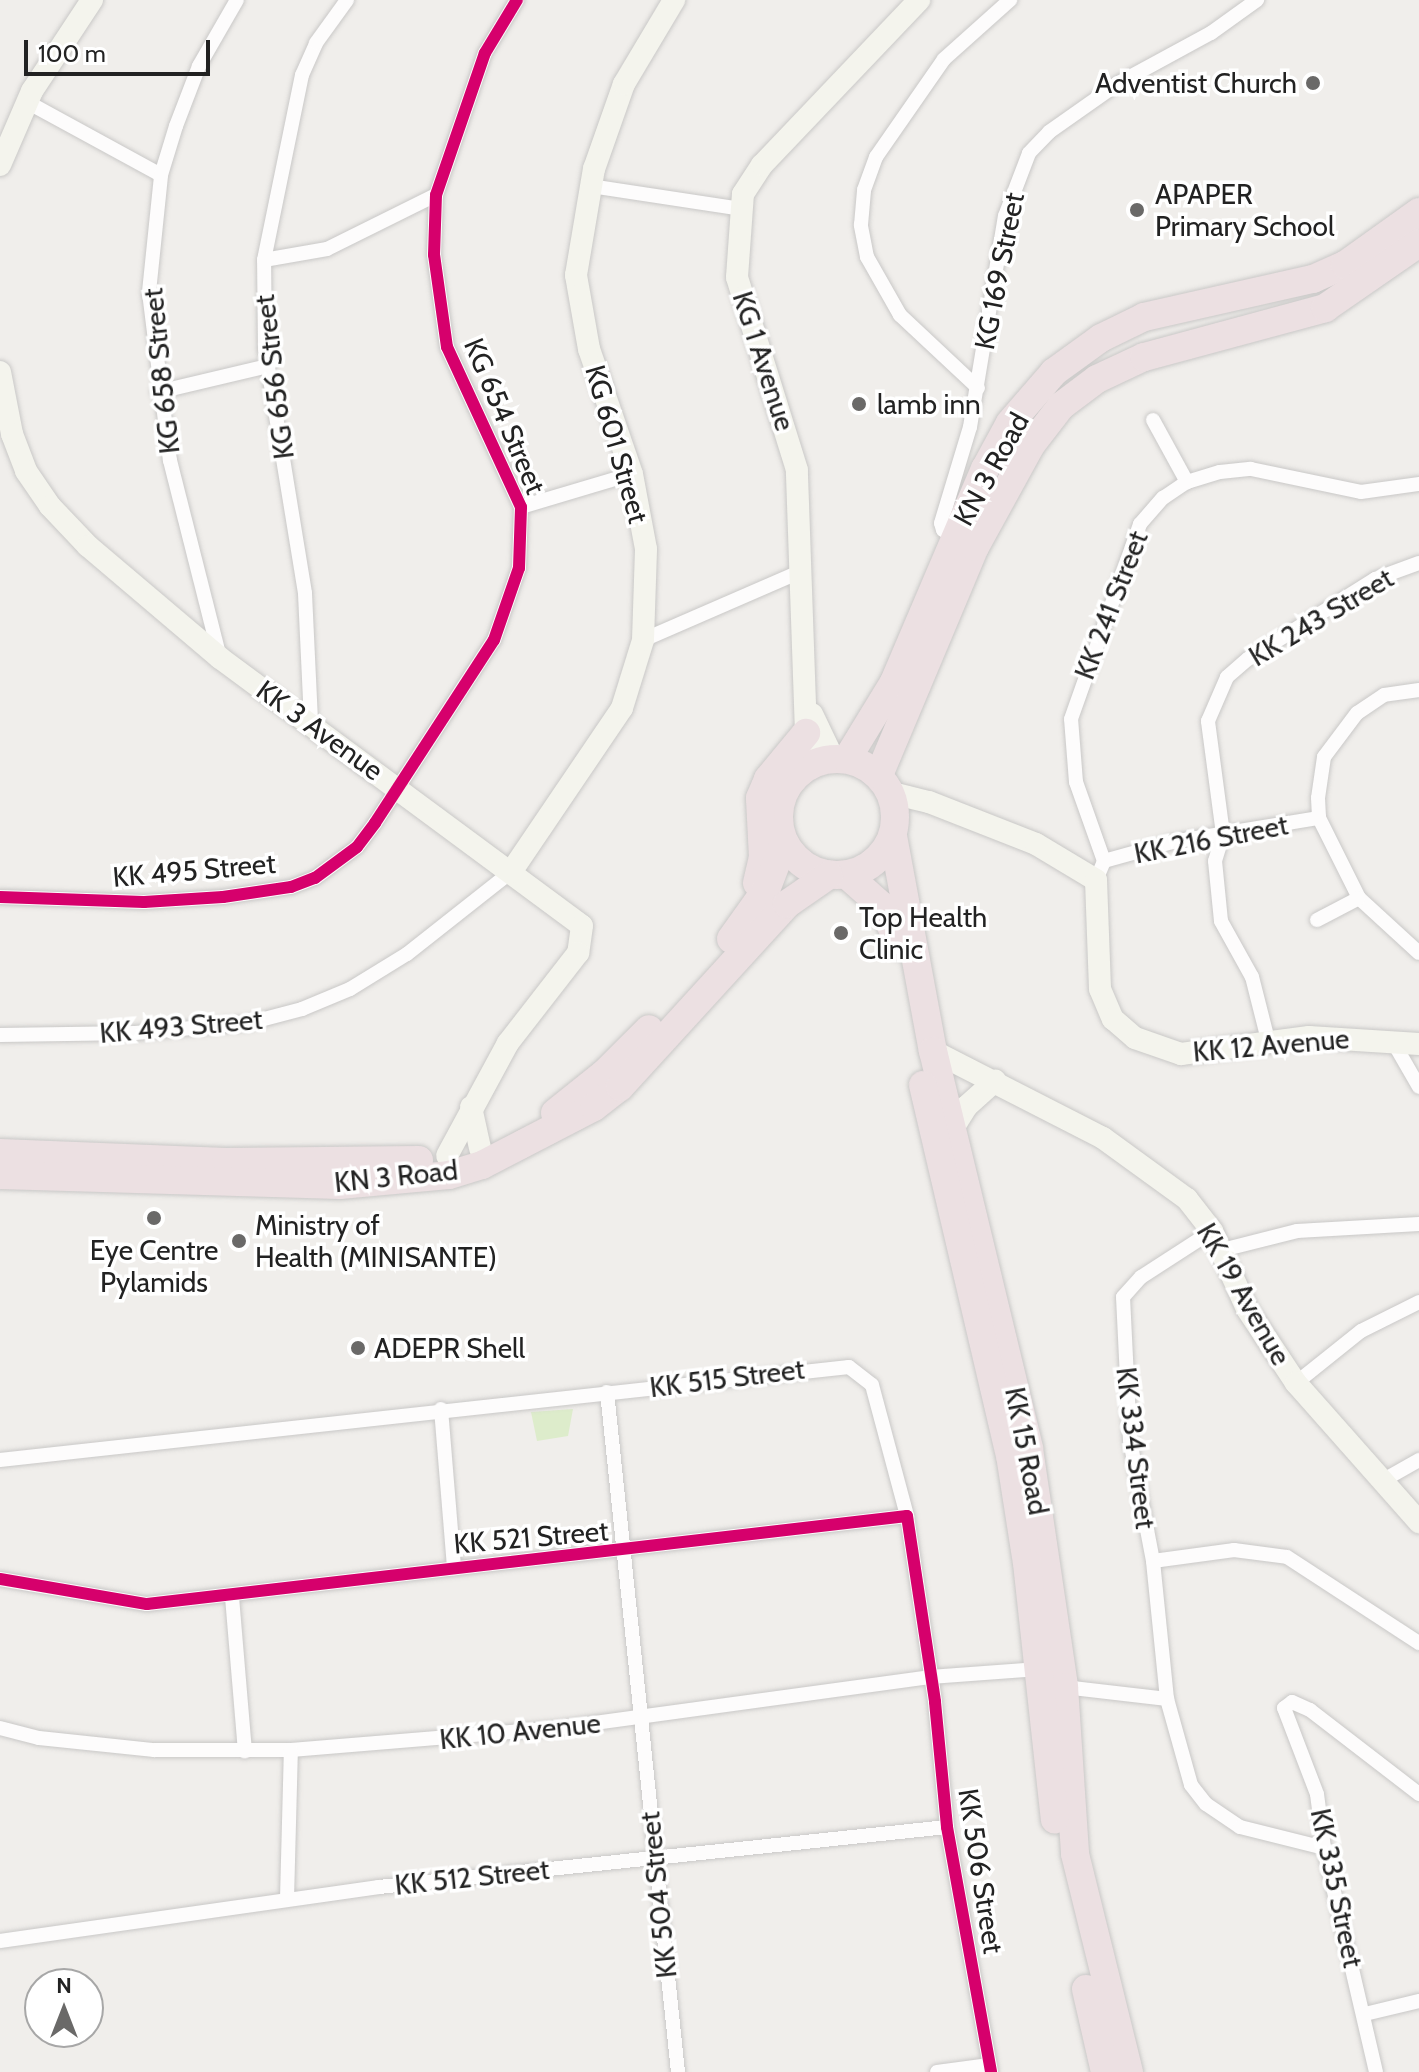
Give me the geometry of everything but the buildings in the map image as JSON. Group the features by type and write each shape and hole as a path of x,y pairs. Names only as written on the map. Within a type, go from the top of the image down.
{"highway":[{"name":"KN 3 Road","path":"904,688 965,542 1010,423 1054,372 1088,346 1144,317 1313,279 1345,265 1419,212"},
{"name":"KN 3 Road","path":"965,542 1061,406 1097,379 1188,341 1325,308 1419,243"},
{"path":"744,932 766,890 784,843 780,806 787,786 831,760 904,688"},
{"path":"744,932 838,875 875,861 893,836 897,814 885,784 904,688"},
{"path":"744,932 763,858 760,798 768,779 806,733"},
{"path":"831,760 885,784"},
{"name":"KK 15 Road","path":"893,836 933,1051 1029,1449 1064,1687 1075,1854 1107,2071"},
{"path":"784,843 795,858 838,875"},
{"name":"KK 15 Road","path":"838,875 882,906 897,931 934,1142 1010,1455 1063,1881 1107,2071"},
{"name":"KN 3 Road","path":"0,1153 448,1166 558,1111 605,1073 744,932"},
{"name":"KN 3 Road","path":"0,1175 340,1185 510,1154 620,1087 744,932"}],"street":[{"path":"0,165 11,132 92,0"},
{"name":"KG 658 Street","path":"220,658 170,461 158,392 149,292 161,175 199,66 237,0"},
{"name":"KG 656 Street","path":"311,721 305,593 268,366 264,260 279,166 302,75 316,43 347,0"},
{"name":"KG 654 Street","path":"400,790 494,640 509,607 519,568 521,507 447,347 434,255 436,195 485,53 517,0"},
{"name":"KG 601 Street","path":"511,872 622,708 643,640 646,549 632,474 579,309 578,236 590,186 624,84 674,0"},
{"name":"KG 1 Avenue","path":"831,760 806,733 797,470 737,277 743,194 762,165 919,0"},
{"path":"978,388 900,315 871,267 861,225 864,190 876,157 944,59 1010,0"},
{"name":"KG 169 Street","path":"965,542 941,523 978,388 1005,216 1029,153 1049,132 1117,84 1211,33 1257,0"},
{"path":"29,103 161,175"},
{"path":"590,186 742,209"},
{"path":"264,260 327,249 436,195"},
{"path":"158,392 268,366"},
{"name":"KK 3 Avenue","path":"0,372 12,434 26,471 50,506 130,583 220,658 311,721 575,917 584,938 508,1043 471,1107 448,1166"},
{"path":"1153,420 1187,482"},
{"name":"KK 241 Street","path":"1100,871 1076,782 1071,719 1140,524 1163,498 1187,482 1251,469 1361,492 1419,484"},
{"path":"521,507 632,474"},
{"name":"KK 243 Street","path":"1269,1044 1252,977 1221,921 1215,861 1223,834 1208,721 1227,677 1248,659 1375,579 1419,563"},
{"path":"643,640 802,571"},
{"path":"1419,690 1384,695 1357,713 1324,757 1319,818 1359,898 1419,953"},
{"name":"KG 1 Avenue","path":"807,693 831,760"},
{"path":"885,784 1100,871"},
{"name":"KK 495 Street","path":"0,897 144,902 291,887 315,878 357,847 400,790"},
{"name":"KK 216 Street","path":"1100,871 1172,842 1319,818"},
{"name":"KK 12 Avenue","path":"1100,871 1100,989 1121,1028 1181,1054 1309,1037 1419,1044"},
{"name":"KK 493 Street","path":"0,1035 135,1033 249,1023 302,1009 350,989 407,954 511,872"},
{"path":"1317,920 1359,898"},
{"path":"1392,1040 1419,1087"},
{"name":"KK 19 Avenue","path":"933,1051 995,1081 1151,1169 1187,1199 1217,1240 1247,1309 1296,1383 1419,1522"},
{"path":"952,1130 967,1106 995,1081"},
{"path":"471,1107 480,1148"},
{"path":"1217,1240 1297,1231 1419,1224"},
{"name":"KK 334 Street","path":"1217,1240 1141,1277 1123,1297 1130,1440 1153,1561 1234,1550 1279,1554 1419,1643"},
{"path":"1296,1383 1361,1331 1419,1302"},
{"name":"KK 515 Street","path":"0,1460 441,1409 849,1367 872,1385 907,1516"},
{"name":"KK 504 Street","path":"607,1392 625,1552 638,1718 678,2072"},
{"path":"441,1409 454,1568"},
{"path":"1382,1481 1419,1460"},
{"path":"907,1516 930,1677"},
{"name":"KK 521 Street","path":"0,1579 147,1604 232,1597 454,1568 625,1552 907,1516"},
{"path":"1153,1561 1167,1699 1191,1785 1206,1804 1240,1827 1324,1848"},
{"path":"232,1597 245,1751"},
{"name":"KK 10 Avenue","path":"0,1728 39,1738 154,1750 291,1750 638,1718 930,1677 1039,1669"},
{"name":"KK 506 Street","path":"930,1677 947,1827 992,2070"},
{"path":"1064,1687 1167,1699"},
{"name":"KK 335 Street","path":"1376,2072 1365,2014 1324,1848 1317,1794 1284,1708 1292,1702 1310,1710 1419,1794"},
{"path":"287,1899 291,1750"},
{"name":"KK 512 Street","path":"0,1941 287,1899 947,1827"},
{"path":"1365,2014 1419,2001"},
{"path":"937,2072 992,2070"}],"green space":[{"path":"573,1409 568,1436 537,1441 531,1412"}],"cycle path":[{"path":"0,897 144,902 223,897 291,887 315,878 357,847 494,640 519,568 521,507 447,347 434,255 436,195 485,53 517,0"},
{"path":"0,1579 147,1604 907,1516 935,1702 947,1827 991,2072"}],"place":[{"name":"Adventist Church","path":"1313,83"},
{"name":"APAPER Primary School","path":"1137,210"},
{"name":"lamb inn","path":"859,404"},
{"name":"Top Health Clinic","path":"841,933"},
{"name":"Eye Centre Pylamids","path":"154,1218"},
{"name":"Ministry of Health (MINISANTE)","path":"239,1241"},
{"name":"ADEPR Shell","path":"358,1348"}]}
